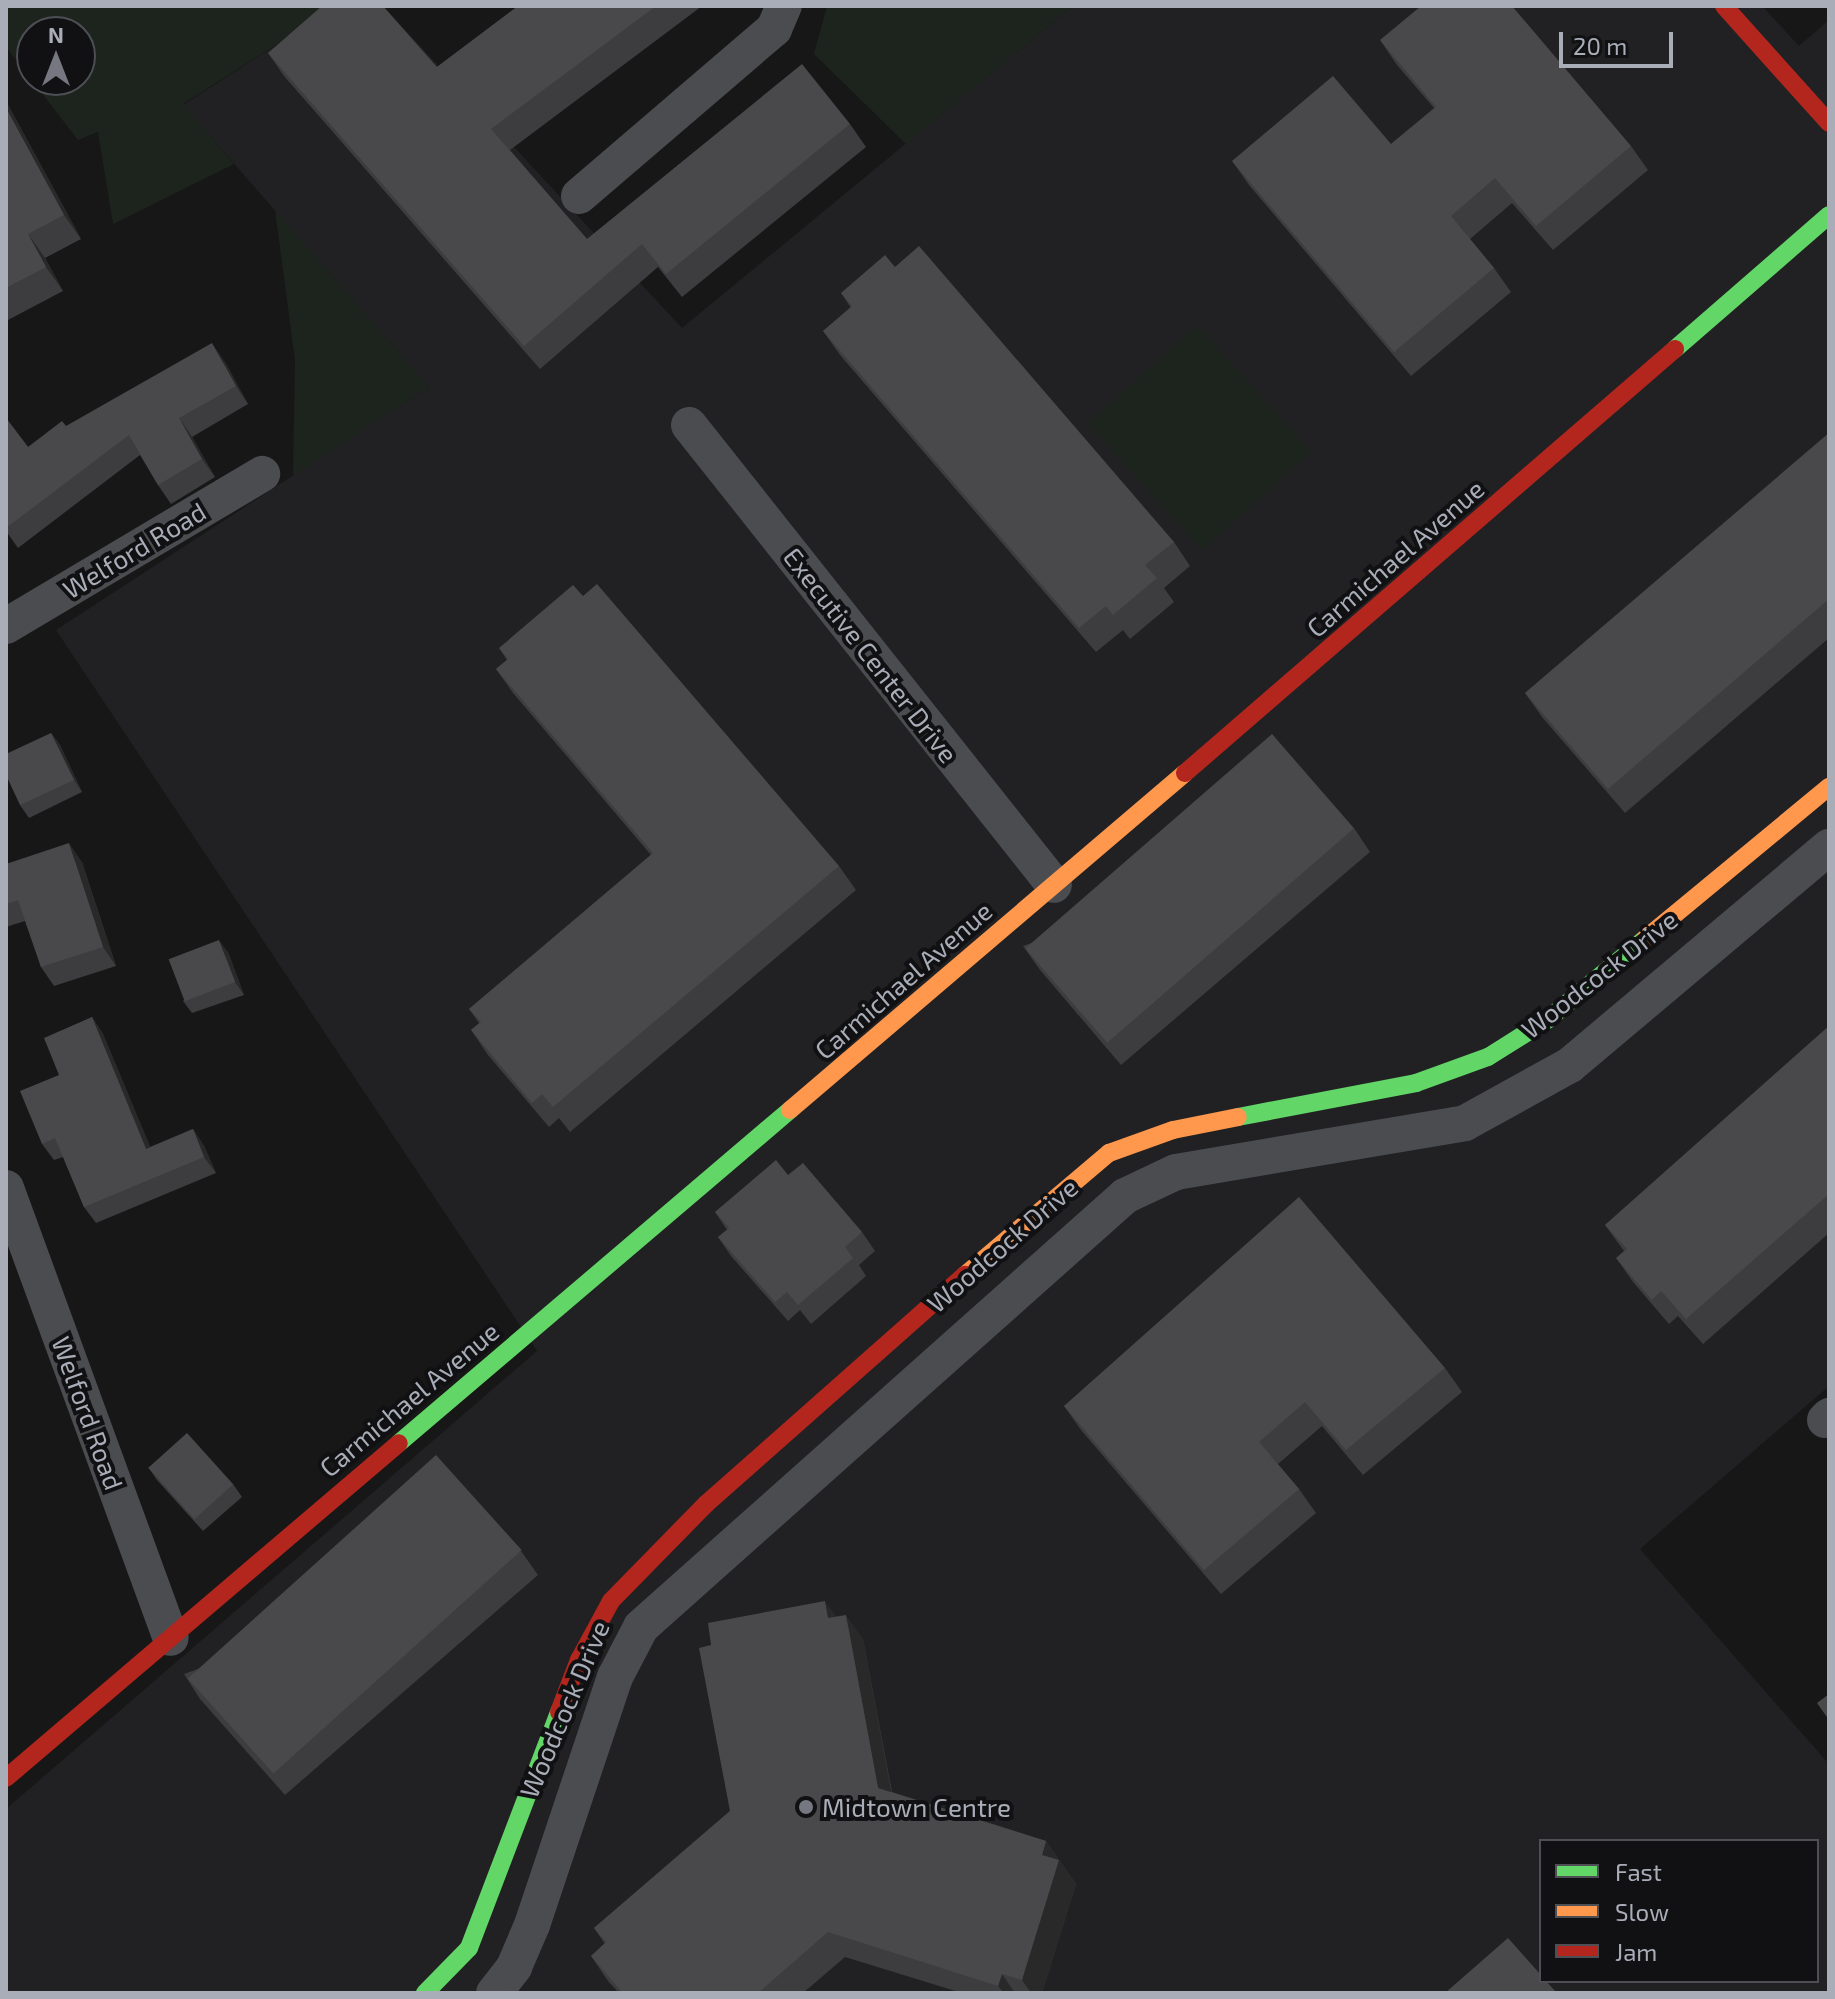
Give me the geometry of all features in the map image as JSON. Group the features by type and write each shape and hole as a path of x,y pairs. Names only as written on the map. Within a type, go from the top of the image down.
{"street":[{"path":"579,196 774,29 784,6"},
{"path":"1724,6 1829,123"},
{"name":"Carmichael Avenue","path":"6,1778 1054,885 1829,215"},
{"name":"Executive Center Drive","path":"689,425 1054,885"},
{"name":"Welford Road","path":"6,626 262,474"},
{"name":"Woodcock Drive","path":"425,1993 469,1948 579,1660 611,1601 706,1504 1056,1195 1109,1153 1173,1130 1416,1083 1488,1057 1547,1020 1829,787"},
{"name":"Woodcock Drive","path":"494,1993 514,1967 532,1925 615,1677 641,1627 1114,1206 1176,1172 1465,1123 1570,1065 1829,847"},
{"name":"Welford Road","path":"6,1188 171,1638"}],"shaded area":[{"path":"6,6 337,6 183,104 234,164 113,224 98,132 78,140 44,96 96,96 96,16 16,16 16,60 6,47"},
{"path":"337,6 383,6 682,328 1073,6 1762,6 1799,46 1829,20 1829,1386 1640,1549 1829,1764 1829,1993 6,1993 6,1809 537,1351 56,630 429,387 183,105"},
{"path":"827,6 1073,6 906,144 814,54"},
{"path":"275,210 429,387 293,476 295,360"},
{"path":"1197,325 1311,452 1202,550 1088,423"}],"building":[{"path":"322,6 383,6 437,67 518,6 656,6 491,129 587,239 802,64 850,124 666,274 642,244 524,346 268,53"},
{"path":"1421,6 1512,6 1631,146 1536,226 1495,178 1451,216 1494,268 1394,352 1232,161 1333,76 1391,144 1436,107 1380,40"},
{"path":"6,108 64,215 28,234 46,267 6,288"},
{"path":"919,246 1174,542 1145,565 1157,578 1113,615 1106,606 1079,628 823,331 852,306 841,293 885,255 895,267"},
{"path":"212,343 236,386 179,418 202,459 158,485 129,435 6,528 6,418 28,447 62,421 66,426"},
{"path":"1829,433 1829,599 1608,789 1525,693"},
{"path":"597,584 839,866 553,1107 542,1094 532,1103 471,1030 481,1022 469,1009 653,853 496,669 508,659 499,648 573,585 583,596"},
{"path":"51,733 74,780 20,805 6,775 6,754"},
{"path":"1272,734 1354,828 1107,1043 1025,949"},
{"path":"69,843 103,947 41,967 18,900 6,904 6,864"},
{"path":"219,940 235,982 185,1001 169,959"},
{"path":"92,1017 146,1149 193,1129 204,1157 84,1207 55,1138 42,1144 20,1091 59,1075 44,1038"},
{"path":"1829,1026 1829,1194 1686,1319 1661,1291 1652,1300 1616,1258 1627,1249 1605,1225"},
{"path":"776,1160 788,1175 803,1163 862,1232 845,1247 853,1258 798,1305 787,1292 775,1302 718,1237 729,1228 715,1212"},
{"path":"1299,1197 1445,1368 1346,1450 1305,1402 1259,1442 1299,1489 1204,1570 1064,1406"},
{"path":"187,1433 233,1484 195,1519 148,1468"},
{"path":"436,1455 522,1550 273,1774 188,1678"},
{"name":"Midtown Centre","path":"825,1601 828,1618 846,1615 878,1788 1046,1841 1042,1855 1059,1860 1022,1980 1002,1974 998,1986 828,1932 758,1993 623,1993 591,1956 606,1942 594,1928 730,1811 699,1648 711,1645 708,1623"},
{"path":"1829,1694 1829,1720 1817,1703"},
{"path":"1508,1938 1539,1973 1539,1983 1548,1983 1557,1993 1445,1993"}],"traffic: fast":[{"path":"1675,349 1829,215"},
{"path":"1238,1117 1416,1083 1488,1057 1547,1020 1645,939"},
{"path":"399,1443 790,1110"},
{"path":"425,1993 469,1948 559,1712"}],"traffic: slow":[{"path":"790,1110 1185,773"},
{"path":"1645,939 1829,787"},
{"path":"965,1275 1109,1153 1173,1130 1238,1117"}],"traffic: jam":[{"path":"1724,6 1829,123"},
{"path":"1185,773 1675,349"},
{"path":"559,1712 579,1660 611,1601 706,1504 965,1275"},
{"path":"6,1778 399,1443"}],"place":[{"name":"Midtown Centre","path":"806,1807"}]}
